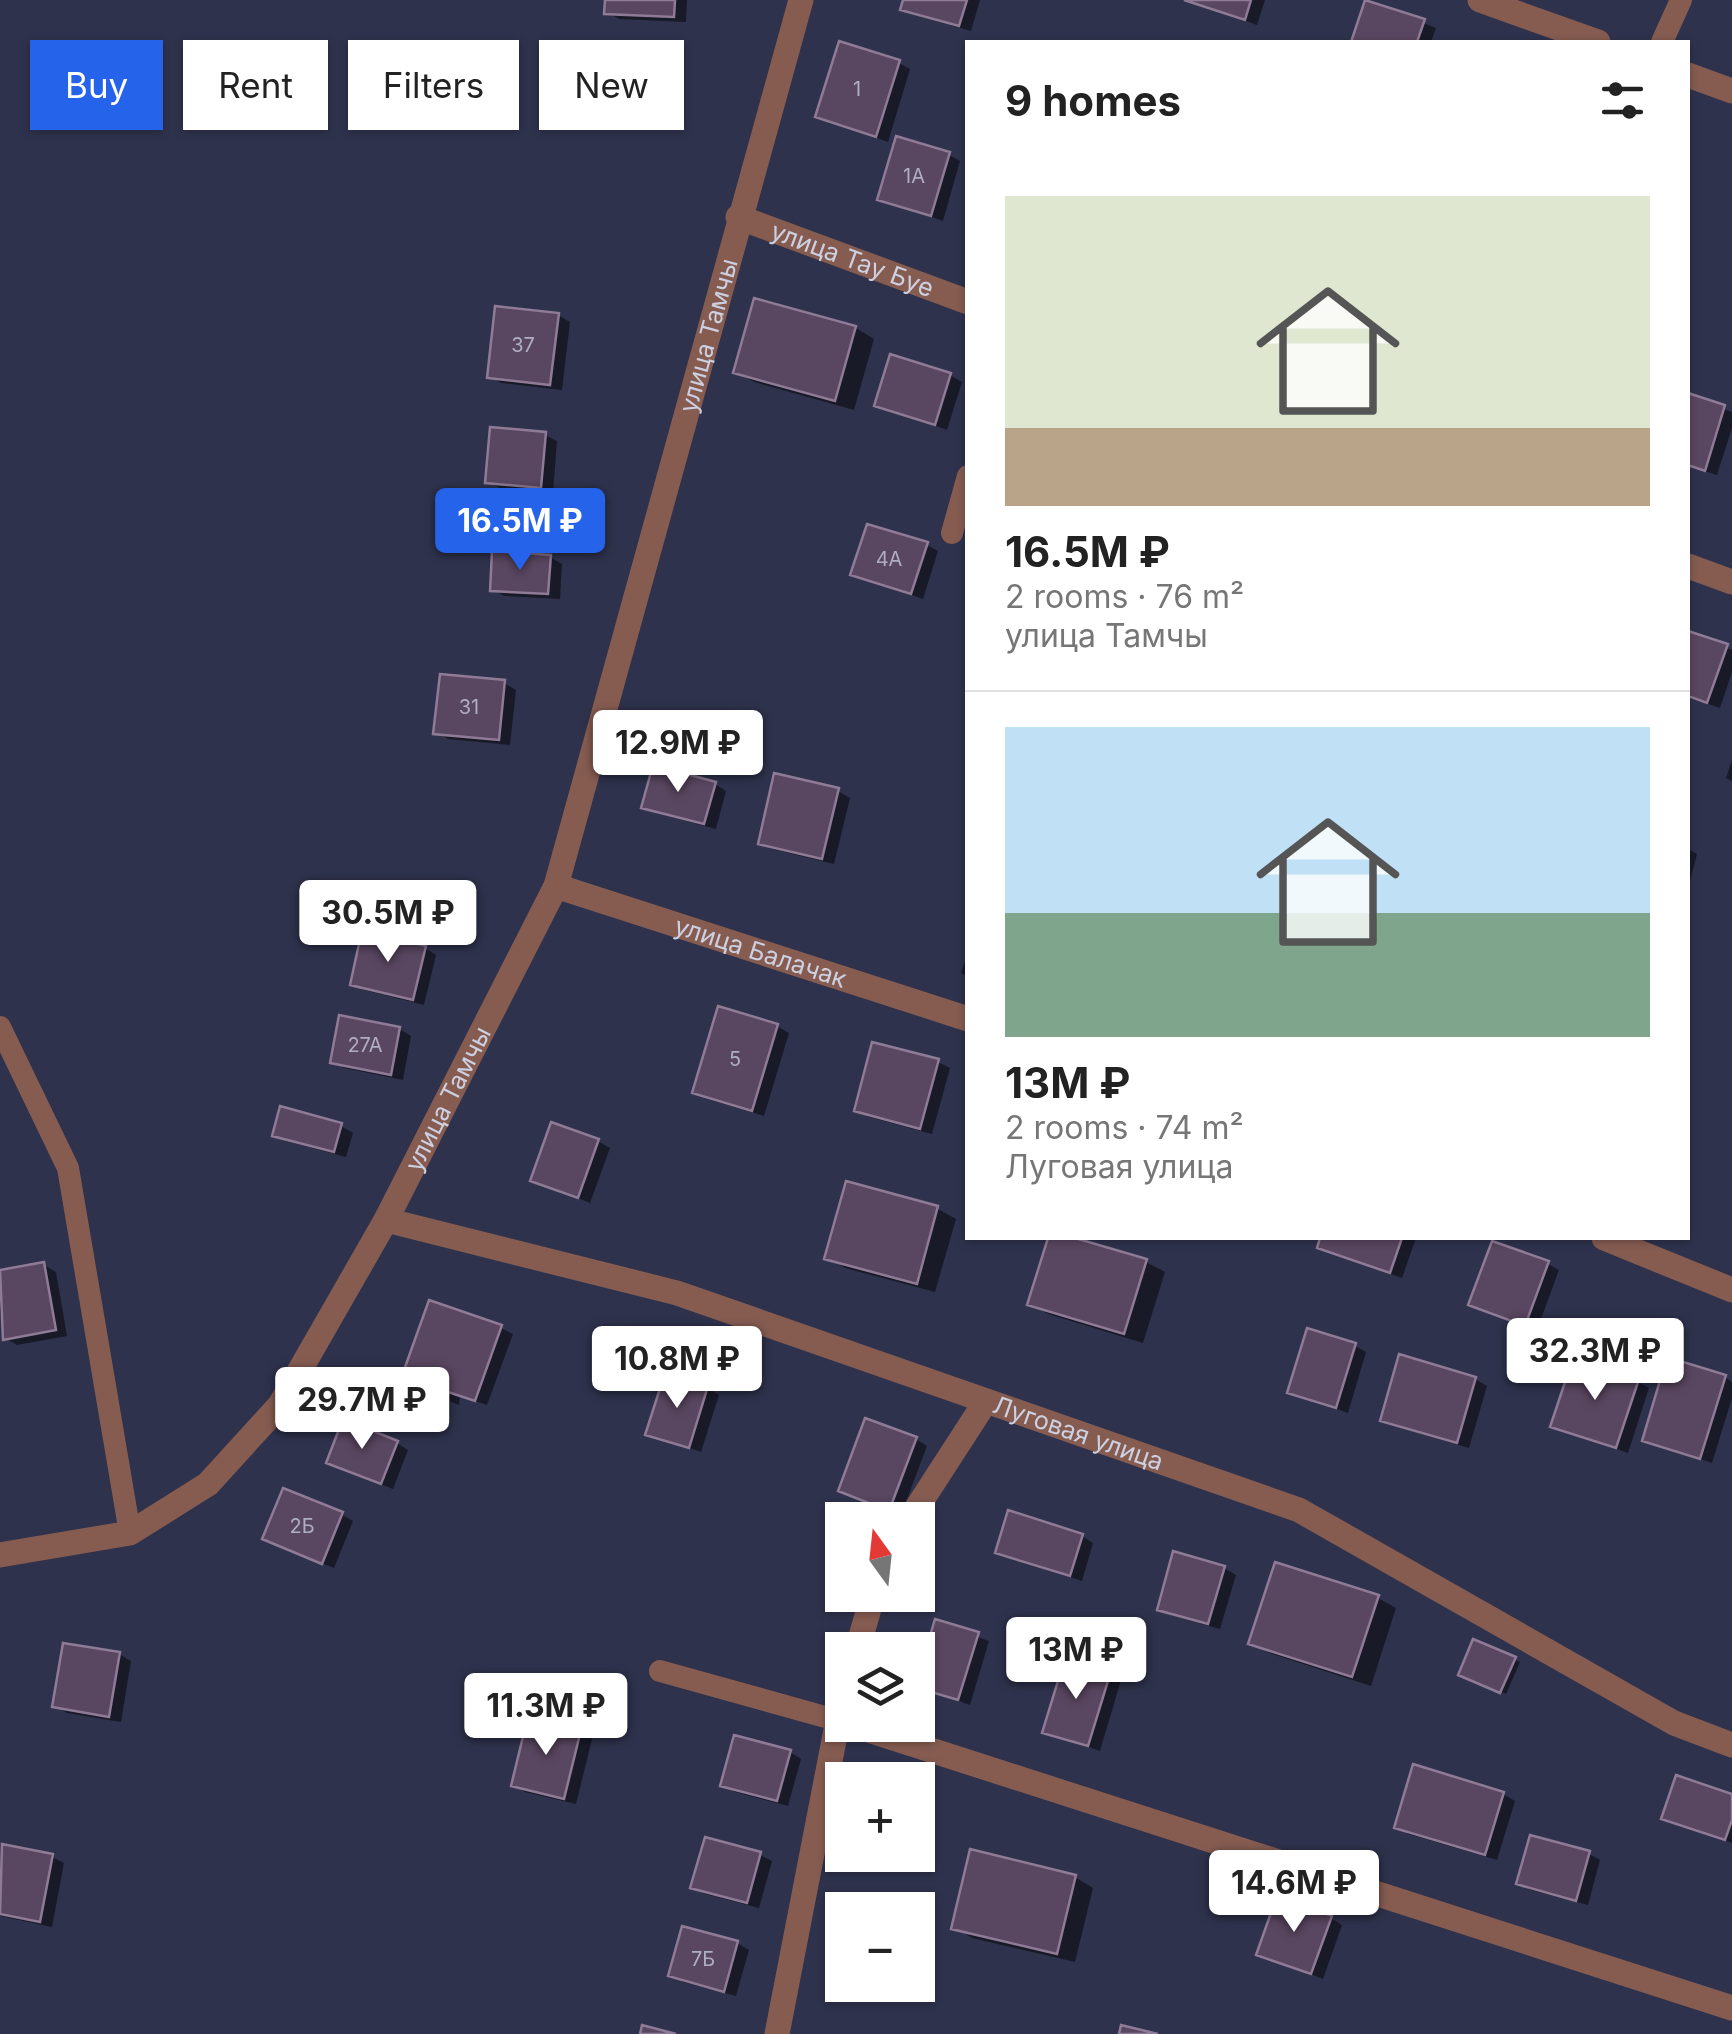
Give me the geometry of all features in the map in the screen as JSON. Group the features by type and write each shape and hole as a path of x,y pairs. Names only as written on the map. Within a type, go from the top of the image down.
{"street":[{"name":"улица Тамчы","path":"0,1555 130,1533 208,1484 280,1405 386,1220 556,886 801,0"},
{"path":"1480,0 1592,40"},
{"path":"1690,75 1732,91"},
{"name":"улица Тау Буе","path":"738,217 965,301"},
{"path":"1690,567 1732,582"},
{"name":"улица Балачак","path":"556,886 965,1018"},
{"name":"Луговая улица","path":"386,1220 676,1293 1299,1510 1674,1723 1732,1745"},
{"path":"1609,1240 1732,1290"},
{"path":"921,1502 986,1401"},
{"path":"778,2034 839,1742"},
{"path":"923,1742 1732,2008"}],"lane":[{"path":"1663,40 1681,0"},
{"path":"952,533 965,487"},
{"path":"0,1027 68,1168 130,1533"},
{"path":"660,1670 825,1711"}],"building":[{"path":"605,0 675,0 674,17 604,14"},
{"path":"903,0 967,0 959,26 900,10"},
{"path":"1184,0 1251,0 1245,20"},
{"path":"1365,0 1425,19 1418,40 1352,40"},
{"path":"839,41 900,60 876,137 815,117"},
{"path":"896,136 950,152 931,216 877,200"},
{"path":"754,298 856,326 835,401 733,373"},
{"path":"495,306 559,313 550,385 487,378"},
{"path":"890,354 951,373 935,425 874,406"},
{"path":"1690,394 1725,405 1705,471 1690,466"},
{"path":"490,427 546,432 541,488 485,483"},
{"path":"867,524 928,542 911,594 850,575"},
{"path":"492,551 551,555 548,594 490,591"},
{"path":"1690,632 1728,644 1707,703 1690,697"},
{"path":"440,674 505,680 499,740 433,734"},
{"path":"653,765 716,782 704,824 641,808"},
{"path":"774,773 839,788 822,859 758,844"},
{"path":"362,930 426,946 413,1000 350,985"},
{"path":"718,1006 778,1024 752,1111 692,1093"},
{"path":"339,1015 400,1027 391,1075 330,1063"},
{"path":"872,1042 939,1059 920,1129 854,1111"},
{"path":"280,1106 342,1123 334,1152 272,1136"},
{"path":"551,1122 599,1139 578,1198 530,1181"},
{"path":"846,1181 938,1206 917,1284 824,1259"},
{"path":"1047,1240 1082,1240 1147,1259 1124,1334 1027,1305"},
{"path":"1319,1240 1401,1240 1390,1273 1317,1248"},
{"path":"1492,1241 1549,1261 1525,1326 1468,1305"},
{"path":"44,1262 56,1330 3,1340 0,1270"},
{"path":"429,1300 502,1325 475,1401 448,1392 448,1401 399,1384"},
{"path":"1307,1328 1356,1343 1336,1408 1287,1393"},
{"path":"1399,1354 1476,1377 1457,1443 1380,1421"},
{"path":"1667,1357 1726,1375 1700,1459 1642,1441"},
{"path":"1573,1358 1639,1379 1616,1448 1550,1427"},
{"path":"665,1373 708,1386 689,1448 645,1435"},
{"path":"865,1418 917,1437 892,1502 866,1502 838,1491"},
{"path":"343,1419 398,1441 381,1484 326,1463"},
{"path":"283,1488 343,1512 322,1564 262,1539"},
{"path":"1008,1510 1083,1534 1070,1576 995,1553"},
{"path":"1173,1551 1225,1566 1208,1624 1157,1610"},
{"path":"1275,1562 1379,1595 1352,1677 1248,1644"},
{"path":"935,1619 979,1632 958,1700 935,1693 935,1632 931,1632"},
{"path":"1473,1639 1516,1657 1500,1693 1458,1675"},
{"path":"63,1643 120,1652 109,1717 52,1707"},
{"path":"1065,1658 1111,1671 1088,1746 1042,1733"},
{"path":"528,1716 581,1730 564,1799 511,1786"},
{"path":"734,1735 791,1750 777,1801 720,1786"},
{"path":"1413,1764 1504,1792 1485,1855 1394,1828"},
{"path":"1676,1775 1732,1794 1732,1820 1725,1840 1661,1819"},
{"path":"1530,1835 1590,1851 1576,1901 1516,1884"},
{"path":"705,1837 761,1852 747,1903 690,1888"},
{"path":"2,1844 53,1854 40,1922 0,1914"},
{"path":"970,1849 1076,1875 1057,1954 951,1929"},
{"path":"1277,1896 1332,1916 1311,1974 1256,1955"},
{"path":"682,1926 738,1941 724,1992 668,1976"},
{"path":"642,2025 676,2034 640,2034"},
{"path":"1121,2025 1158,2034 1119,2034"}]}
